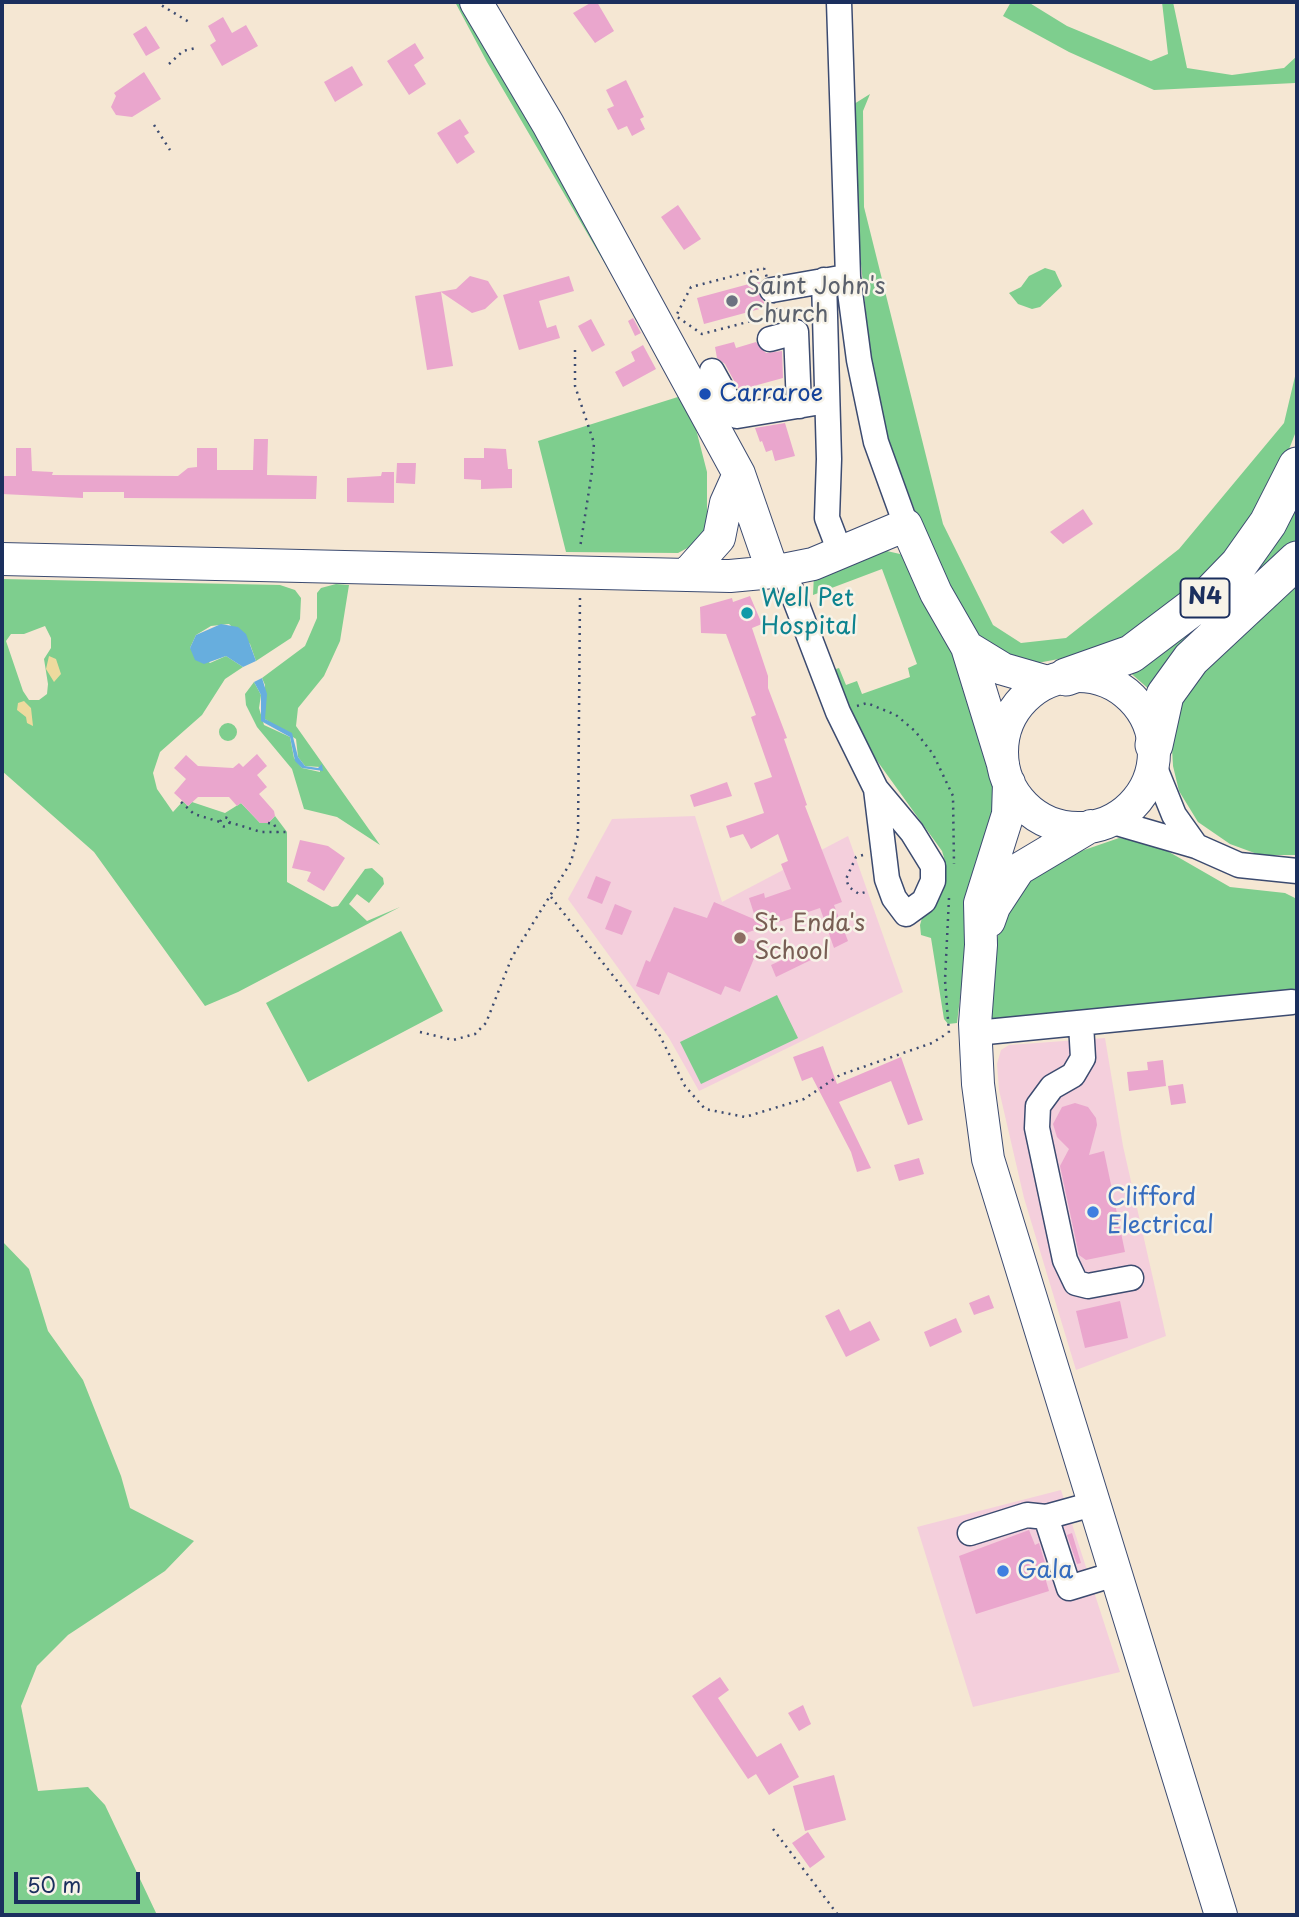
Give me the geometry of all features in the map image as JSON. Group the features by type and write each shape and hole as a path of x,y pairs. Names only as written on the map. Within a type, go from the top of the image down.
{"highway":[{"name":"N4","path":"1057,680 1131,653 1209,595 1239,564 1268,523 1297,466"},
{"name":"N4","path":"1153,754 1165,695 1191,659 1297,560"}],"main road":[{"path":"476,2 548,124 739,474 779,571"},
{"path":"686,575 719,538 726,503 739,474"},
{"path":"2,559 686,575 779,571 813,564 906,525 936,593 967,648 1006,774 1020,801 1035,814 1062,825 1100,823"},
{"path":"967,648 1003,669 1057,680"},
{"path":"981,945 994,907 1019,869 1126,810 1140,796 1153,754 1144,716 1125,692 1107,682 1087,676 1057,680 1031,692 1017,706 1007,724 1002,743 1008,814 980,903 981,945 975,998 962,1033 978,1084 988,1159 1221,1915"}],"street":[{"path":"839,2 836,279 827,401 827,518 840,552"},
{"path":"772,290 836,279"},
{"path":"836,279 859,360 876,442 906,525"},
{"path":"770,339 796,332 799,406"},
{"path":"712,371 737,416 827,401"},
{"path":"779,571 838,712 876,789 912,832 933,866 933,881 924,901 906,914 889,886 876,789"},
{"path":"1153,754 1174,815 1196,846"},
{"path":"1100,823 1196,846 1239,865 1297,871"},
{"path":"962,1033 1081,1024 1292,1002"},
{"path":"1081,1024 1083,1058 1073,1074 1052,1087 1038,1106 1037,1128 1065,1260 1076,1283 1088,1286 1131,1278"},
{"path":"970,1533 1027,1515 1046,1517 1093,1504"},
{"path":"1046,1517 1069,1588 1115,1574"}],"path":[{"path":"156,2 189,22"},
{"path":"169,64 183,51 196,48"},
{"path":"154,125 170,150"},
{"path":"764,268 772,290 778,314 702,334 676,316 691,287 764,268"},
{"path":"420,1032 453,1040 475,1034 486,1023 512,957 571,862 578,834 579,552 594,443 575,386 575,349"},
{"path":"181,802 191,812 220,822 225,828 229,822"},
{"path":"191,812 197,806"},
{"path":"220,822 225,815 229,822 261,832 287,832"},
{"path":"268,823 274,824 278,833"},
{"path":"884,851 856,857 846,878 849,887 859,894 889,886"},
{"path":"551,897 659,1034 685,1086 705,1109 745,1117 804,1099 840,1074 962,1033"},
{"path":"773,1829 838,1915"}],"shaded area":[{"name":"St. Enda's School","path":"695,816 722,902 848,836 903,992 699,1091 669,1038 568,899 612,819"},
{"path":"1105,1038 1123,1146 1166,1336 1076,1370 1024,1198 999,1090 997,1064 1001,1050 1009,1045"},
{"path":"1061,1490 1120,1672 973,1707 917,1527"}],"green space":[{"path":"455,2 464,2 628,303 487,62"},
{"path":"1011,2 1028,2 1067,26 1151,61 1168,54 1162,2 1173,2 1187,68 1232,75 1284,68 1297,56 1297,91 1295,83 1154,90 1069,52 1003,16"},
{"path":"870,94 863,111 864,207 943,524 993,625 1021,643 1066,638 1179,549 1284,423 1297,368 1295,434 1278,477 1250,526 1149,630 1096,652 1016,667 992,655 972,628 922,529 890,445 872,371 854,196 854,104"},
{"path":"1045,268 1055,271 1062,286 1040,307 1032,309 1018,304 1009,293 1021,287 1029,276"},
{"path":"681,396 688,398 707,472 707,528 695,544 678,553 566,552 538,441"},
{"path":"1297,487 1297,542 1151,691 1126,669"},
{"path":"878,549 900,554 909,561 970,673 998,811 971,907 957,1023 948,1024 944,1019 931,938 921,935 920,925 924,911 941,883 945,861 942,851 870,751 833,670 839,668 846,685 857,681 862,694 910,677 908,668 917,664 882,569 813,595 814,574"},
{"path":"1297,578 1297,855 1260,855 1230,844 1198,822 1179,791 1173,766 1170,713 1185,681"},
{"path":"2,579 280,585 295,590 301,598 300,619 291,638 256,661 250,644 229,624 211,626 196,635 190,648 210,663 226,656 243,667 225,679 202,715 160,752 153,773 157,789 173,812 183,801 188,806 192,802 225,813 241,803 260,823 268,823 275,816 287,832 287,882 332,907 338,906 365,869 372,868 383,878 384,884 369,903 357,894 349,904 367,921 400,907 238,992 205,1006 94,852 2,771","holes":["45,626 51,638 51,648 44,659 47,694 39,700 29,700 23,691 6,641 11,634 24,634"]},
{"path":"336,584 349,585 340,641 324,676 298,708 296,726 380,845 337,817 304,809 292,769 257,727 246,705 245,694 254,682 261,695 259,708 264,725 290,737 294,758 302,768 320,772 320,767 305,766 298,757 296,739 265,719 265,685 262,678 305,646 317,618 317,593 321,588"},
{"path":"228,723 236,728 237,732 232,740 228,741 220,736 219,732 224,724"},
{"path":"1119,838 1150,841 1230,887 1285,893 1297,899 1297,994 999,1023 988,1016 994,950 1008,902 1027,878 1061,858"},
{"path":"401,931 443,1011 308,1082 266,1003"},
{"path":"777,995 798,1038 701,1084 680,1042"},
{"path":"2,1241 29,1269 48,1331 83,1380 121,1476 130,1508 194,1541 165,1571 68,1635 37,1666 21,1706 38,1791 88,1787 105,1805 157,1915 2,1915"}],"sand":[{"path":"49,656 56,659 61,674 54,682 46,669"},
{"path":"24,701 31,708 33,726 27,723 26,717 17,710 18,703"}],"water":[{"path":"221,624 238,627 246,634 256,661 243,667 226,656 204,664 195,660 190,648 196,635"},
{"path":"262,678 267,694 265,719 292,733 298,757 305,766 318,768 322,764 323,771 302,768 295,761 290,737 261,721 261,695 254,682"}],"building":[{"path":"597,2 614,31 595,43 573,13"},
{"path":"223,17 232,33 246,25 258,46 222,66 210,45 216,41 208,26"},
{"path":"146,26 160,48 146,56 133,34"},
{"path":"415,43 424,58 414,65 426,84 409,95 387,61"},
{"path":"352,66 363,85 335,102 324,82"},
{"path":"144,72 161,99 132,117 116,115 111,107 116,96 114,93"},
{"path":"626,80 644,117 640,119 645,129 632,136 627,126 618,130 607,109 614,106 606,90"},
{"path":"460,119 469,133 464,136 475,152 457,164 437,133"},
{"path":"678,205 701,239 684,250 661,217"},
{"path":"470,276 488,281 498,297 485,309 472,313 441,292 453,366 427,370 415,296 456,289"},
{"path":"569,276 574,291 539,301 547,328 556,325 560,338 519,350 503,295"},
{"name":"Saint John's Church","path":"760,281 758,293 767,307 704,324 697,298"},
{"path":"633,318 641,333 635,336 628,321"},
{"path":"591,319 605,345 592,352 578,326"},
{"path":"734,342 736,348 756,342 766,353 782,351 783,378 739,390 725,364 717,358 715,347"},
{"path":"643,345 656,369 623,387 615,372 635,361 631,352"},
{"path":"785,423 795,456 775,461 772,450 766,452 755,428"},
{"path":"254,439 268,439 267,475 317,476 316,499 124,498 124,492 83,492 83,498 2,494 2,476 16,476 16,448 31,448 32,471 53,472 52,475 178,476 188,468 197,467 197,448 217,448 217,470 253,470"},
{"path":"484,448 506,449 508,469 512,469 512,488 481,489 481,480 464,479 464,458 484,458"},
{"path":"397,463 416,463 415,484 396,483"},
{"path":"382,472 394,472 394,503 347,502 347,478 381,476"},
{"path":"1083,509 1093,524 1063,544 1050,532"},
{"path":"750,596 762,624 752,628 768,676 768,688 787,738 784,739 807,805 805,806 842,902 834,905 848,941 834,948 820,908 740,935 760,944 740,992 725,986 721,995 668,972 659,995 636,986 646,960 650,962 674,907 707,918 714,902 756,920 749,898 764,893 765,898 791,889 781,864 788,861 778,834 751,849 743,834 730,838 726,826 764,813 754,783 772,777 751,717 756,715 726,634 701,633 700,607 732,598 733,602"},
{"path":"257,754 267,766 257,775 267,787 259,794 274,811 275,816 268,823 260,823 241,803 237,806 229,797 198,797 188,806 174,793 186,779 174,768 186,755 198,766 233,768 239,763 243,767"},
{"path":"727,782 732,796 694,807 690,795"},
{"path":"300,840 328,846 345,858 324,891 307,881 311,872 292,868"},
{"path":"596,876 611,882 602,904 587,898"},
{"path":"615,904 632,911 622,935 605,929"},
{"path":"808,948 813,959 776,977 771,965"},
{"path":"823,1046 837,1084 901,1057 923,1120 908,1125 891,1081 839,1102 871,1168 857,1172 851,1152 812,1077 802,1081 793,1057"},
{"path":"1163,1060 1166,1086 1129,1091 1127,1072 1148,1070 1147,1062"},
{"path":"1183,1084 1186,1103 1171,1105 1168,1086"},
{"name":"Clifford Electrical","path":"1075,1103 1088,1107 1096,1118 1097,1125 1089,1155 1104,1151 1125,1252 1086,1260 1079,1255 1060,1166 1069,1149 1057,1137 1053,1124 1062,1107"},
{"path":"919,1158 924,1174 899,1181 894,1165"},
{"path":"989,1295 994,1308 974,1315 969,1303"},
{"path":"1120,1301 1128,1338 1085,1348 1076,1311"},
{"path":"839,1309 850,1331 870,1321 880,1340 846,1357 825,1316"},
{"path":"956,1318 962,1332 930,1347 924,1332"},
{"name":"Gala","path":"1029,1530 1035,1545 1039,1543 1048,1573 1044,1574 1049,1591 976,1614 959,1556"},
{"path":"1072,1533 1081,1563 1077,1564 1067,1535"},
{"path":"720,1677 729,1690 718,1698 757,1757 781,1743 799,1777 769,1795 756,1774 748,1779 692,1696"},
{"path":"803,1705 811,1724 799,1731 788,1713"},
{"path":"834,1775 846,1820 805,1831 793,1786"},
{"path":"808,1832 825,1857 810,1868 792,1843"}],"place":[{"name":"Saint John's Church","path":"732,301"},
{"name":"Carraroe","path":"705,394"},
{"name":"Well Pet Hospital","path":"747,613"},
{"name":"St. Enda's School","path":"740,938"},
{"name":"Clifford Electrical","path":"1093,1212"},
{"name":"Gala","path":"1003,1571"}]}
